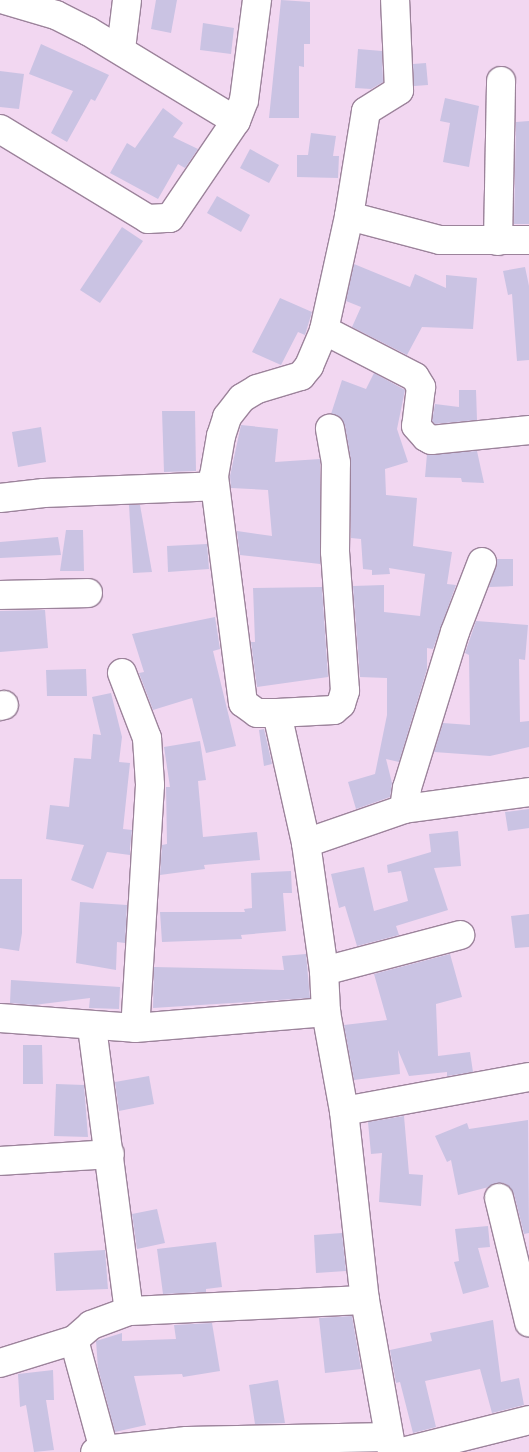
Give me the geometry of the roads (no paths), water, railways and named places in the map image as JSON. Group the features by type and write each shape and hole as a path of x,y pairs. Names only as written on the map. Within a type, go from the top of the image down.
{"street":[{"path":"5,0 56,14 121,49 236,121"},
{"path":"121,49 127,0"},
{"path":"0,129 66,166 140,215 160,220 170,218 236,121 244,100 257,0"},
{"path":"330,429 336,463 334,552 345,691 341,704 334,710 257,713 243,703 215,486 221,436 232,407 257,389 301,376 318,349 324,330 349,216 366,111 399,90 399,31 395,0"},
{"path":"498,242 501,81"},
{"path":"349,216 440,240 498,242 529,240"},
{"path":"324,330 415,377 421,387 416,426 431,440 529,430"},
{"path":"0,498 44,492 215,486"},
{"path":"404,809 407,788 455,632 482,562"},
{"path":"0,595 88,593"},
{"path":"122,673 148,738 150,786 135,1028"},
{"path":"277,713 306,843 324,971 326,1012 344,1111 364,1300 394,1447"},
{"path":"306,843 404,809 529,792"},
{"path":"324,971 460,935"},
{"path":"0,1018 92,1027 135,1028 326,1012"},
{"path":"92,1027 129,1311"},
{"path":"344,1111 529,1077"},
{"path":"0,1161 110,1154"},
{"path":"499,1198 529,1322"},
{"path":"0,1363 74,1340 91,1325 129,1311 364,1300"},
{"path":"74,1340 100,1451 187,1441 394,1447 529,1420"}]}
